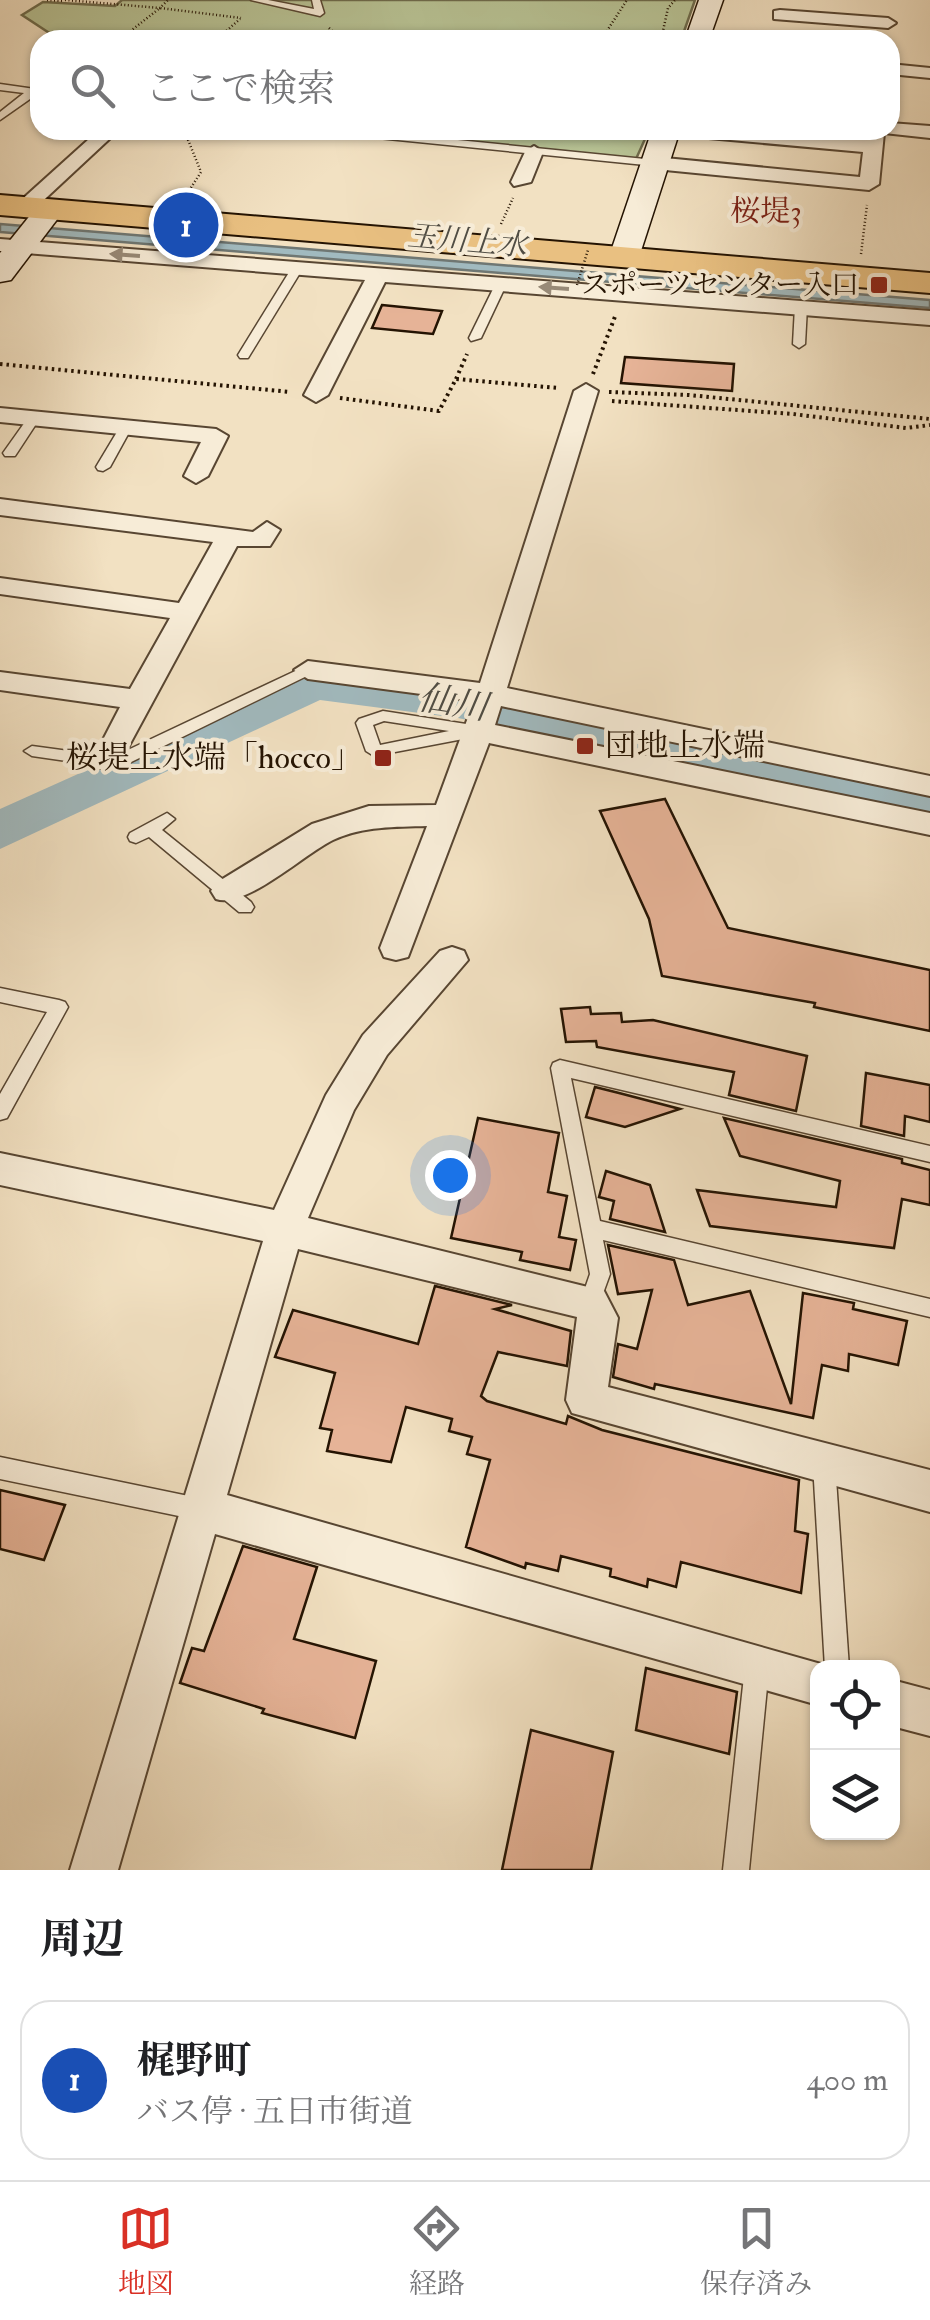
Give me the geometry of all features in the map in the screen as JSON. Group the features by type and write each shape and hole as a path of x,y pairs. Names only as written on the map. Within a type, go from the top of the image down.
{"main road":[{"path":"23,225 172,220 930,283"}],"street":[{"path":"700,30 711,0"},
{"path":"887,30 890,0"},
{"path":"782,7 883,30"},
{"path":"900,69 930,73"},
{"path":"900,129 930,132"},
{"path":"0,273 23,225 101,140"},
{"path":"624,257 663,140"},
{"path":"655,164 869,184 874,140"},
{"path":"521,182 534,152"},
{"path":"23,225 297,268 930,318"},
{"path":"316,394 378,275"},
{"path":"396,948 484,716 585,395"},
{"path":"0,414 216,436 196,476"},
{"path":"0,507 262,542 267,530"},
{"path":"107,761 229,537"},
{"path":"0,586 186,612"},
{"path":"308,670 930,824"},
{"path":"0,682 138,700"},
{"path":"484,716 930,786"},
{"path":"236,899 323,832 368,818 447,815"},
{"path":"94,1870 285,1229 339,1105 375,1045 452,960"},
{"path":"0,1169 285,1229 590,1303 598,1318 586,1400 930,1491"},
{"path":"204,1510 810,1680"},
{"path":"900,1704 930,1713"}],"lane":[{"path":"255,0 320,13 316,0"},
{"path":"0,87 30,91"},
{"path":"0,116 30,96"},
{"path":"422,140 655,164"},
{"path":"244,355 297,268"},
{"path":"475,338 500,285"},
{"path":"799,344 801,308"},
{"path":"10,453 34,418"},
{"path":"103,467 126,428"},
{"path":"32,751 115,762 308,670"},
{"path":"383,716 484,716 383,752 370,748 364,723 383,716"},
{"path":"167,819 143,834 236,899"},
{"path":"0,994 58,1007 0,1112"},
{"path":"590,1303 600,1274 560,1068 930,1154"},
{"path":"592,1228 930,1308"},
{"path":"824,1464 836,1660"},
{"path":"0,1468 204,1510"},
{"path":"736,1870 757,1665"}],"path":[{"path":"51,0 241,18"},
{"path":"131,30 168,0"},
{"path":"608,30 627,0"},
{"path":"663,30 668,8 675,0"},
{"path":"227,30 265,1"},
{"path":"172,220 201,172 188,140"},
{"path":"490,246 521,182"},
{"path":"858,277 869,184"},
{"path":"577,284 588,250"},
{"path":"585,395 624,294"},
{"path":"585,395 906,428 930,422"},
{"path":"585,395 689,395 930,422"}],"green space":[{"path":"122,0 695,0 684,30 45,30 22,15 43,2 115,6"},
{"path":"452,140 645,140 636,159"}],"water":[{"path":"0,224 930,300 930,308 0,232"}],"building":[{"path":"382,305 442,311 433,334 372,328"},
{"path":"625,357 734,364 732,391 621,383"},
{"path":"665,799 728,928 930,970 930,1031 814,1007 815,1003 662,976 649,919 600,811"},
{"path":"590,1007 591,1014 621,1013 622,1022 653,1020 807,1056 796,1111 729,1095 734,1072 597,1047 596,1041 566,1042 561,1009"},
{"path":"866,1073 930,1085 930,1122 905,1116 904,1136 861,1126"},
{"path":"595,1087 680,1109 625,1127 586,1117"},
{"path":"478,1118 559,1133 548,1192 567,1196 559,1237 576,1240 570,1270 520,1260 522,1252 451,1238"},
{"path":"724,1118 902,1159 902,1163 930,1170 930,1205 902,1199 894,1248 710,1226 697,1190 836,1207 840,1181 740,1156"},
{"path":"606,1171 650,1185 665,1232 610,1219 614,1201 599,1197"},
{"path":"608,1245 674,1260 688,1305 750,1291 791,1404 803,1293 854,1303 853,1309 907,1321 898,1365 849,1354 848,1371 822,1365 813,1418 655,1384 654,1389 613,1377 618,1344 637,1349 652,1290 618,1294"},
{"path":"435,1286 512,1305 495,1309 571,1331 567,1366 498,1352 481,1396 487,1401 566,1424 568,1416 602,1430 799,1480 795,1531 808,1534 801,1593 681,1562 676,1587 648,1579 647,1587 610,1576 611,1569 561,1556 558,1571 526,1563 525,1568 466,1547 490,1460 467,1454 472,1437 449,1431 452,1419 406,1407 391,1462 327,1451 332,1430 320,1428 335,1373 275,1357 293,1310 418,1344"},
{"path":"0,1490 65,1505 44,1560 0,1549"},
{"path":"243,1546 317,1567 294,1639 376,1661 355,1738 262,1713 264,1709 180,1683 192,1648 204,1651"},
{"path":"646,1668 737,1692 729,1754 636,1730"},
{"path":"531,1730 613,1752 591,1870 502,1870"}],"waterway":[{"name":"仙川","path":"0,830 314,684 458,702 930,800"}],"place":[{"name":"梶野町","path":"186,225"},
{"name":"スポーツセンター入口","path":"879,285"},
{"name":"団地上水端","path":"585,746"},
{"name":"桜堤上水端「hocco」","path":"383,758"}],"district":[{"name":"桜堤3","path":"766,211"}],"water label":[{"name":"玉川上水","path":"467,241"}]}
